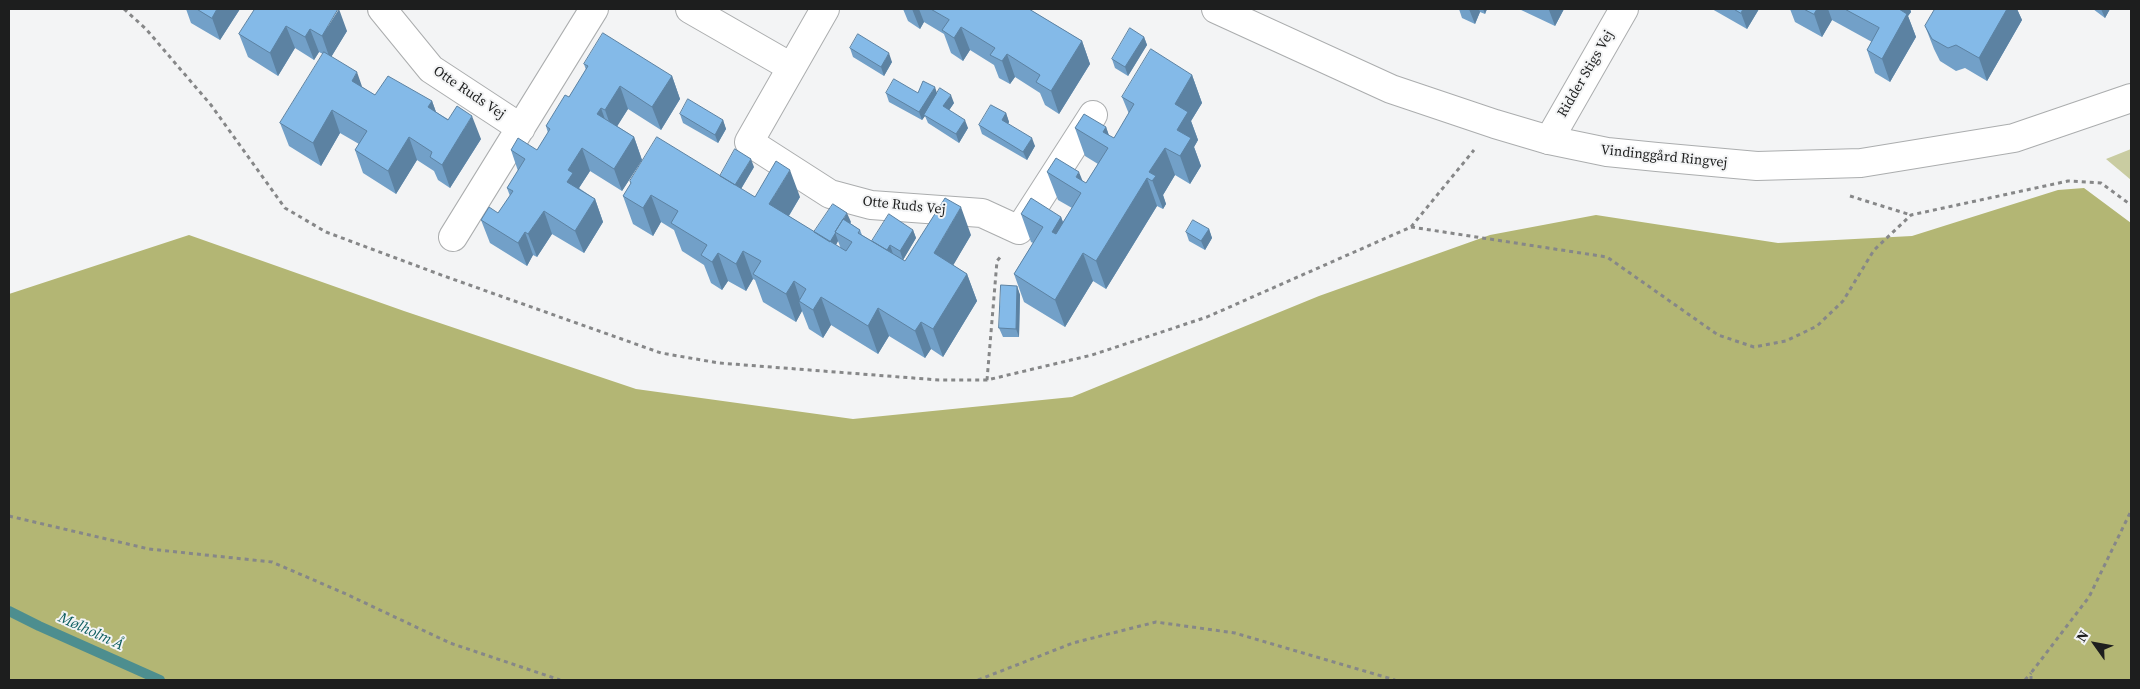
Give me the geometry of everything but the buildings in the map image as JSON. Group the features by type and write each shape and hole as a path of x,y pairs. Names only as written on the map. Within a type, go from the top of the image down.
{"street":[{"name":"Otte Ruds Vej","path":"382,9 431,69 521,128"},
{"name":"Otte Ruds Vej","path":"453,237 594,9"},
{"path":"690,9 791,67"},
{"name":"Otte Ruds Vej","path":"825,9 750,142 830,194 871,205 982,213 1019,230"},
{"name":"Vindinggård Ringvej","path":"1216,9 1391,89 1549,140 1607,152 1757,166 1861,163 2014,138 2131,98"},
{"name":"Ridder Stigs Vej","path":"1549,140 1624,9"},
{"path":"1019,230 1093,115"}],"path":[{"path":"124,9 146,29 211,105 285,208 326,232 661,353 719,363 939,380 987,380 1092,355 1207,317 1411,227 1495,124"},
{"path":"1411,227 1607,257 1718,335 1754,347 1786,341 1817,326 1843,301 1874,250 1910,216 2068,180 2101,183 2131,204"},
{"path":"987,380 997,261 1019,230"},
{"path":"2025,680 2089,597 2131,511"},
{"path":"9,516 149,549 272,562 346,594 450,643 560,680"},
{"path":"978,680 1073,643 1156,622 1235,633 1395,680"},
{"path":"2031,673 2031,680"}],"green space":[{"path":"2131,149 2131,180 2106,159"},
{"path":"2084,188 2131,223 2131,680 9,680 9,294 189,235 404,311 636,389 853,419 1072,397 1319,296 1490,235 1596,215 1778,243 1912,236 2058,190"}],"waterway":[{"name":"Mølholm Å","path":"9,611 160,680"}]}
